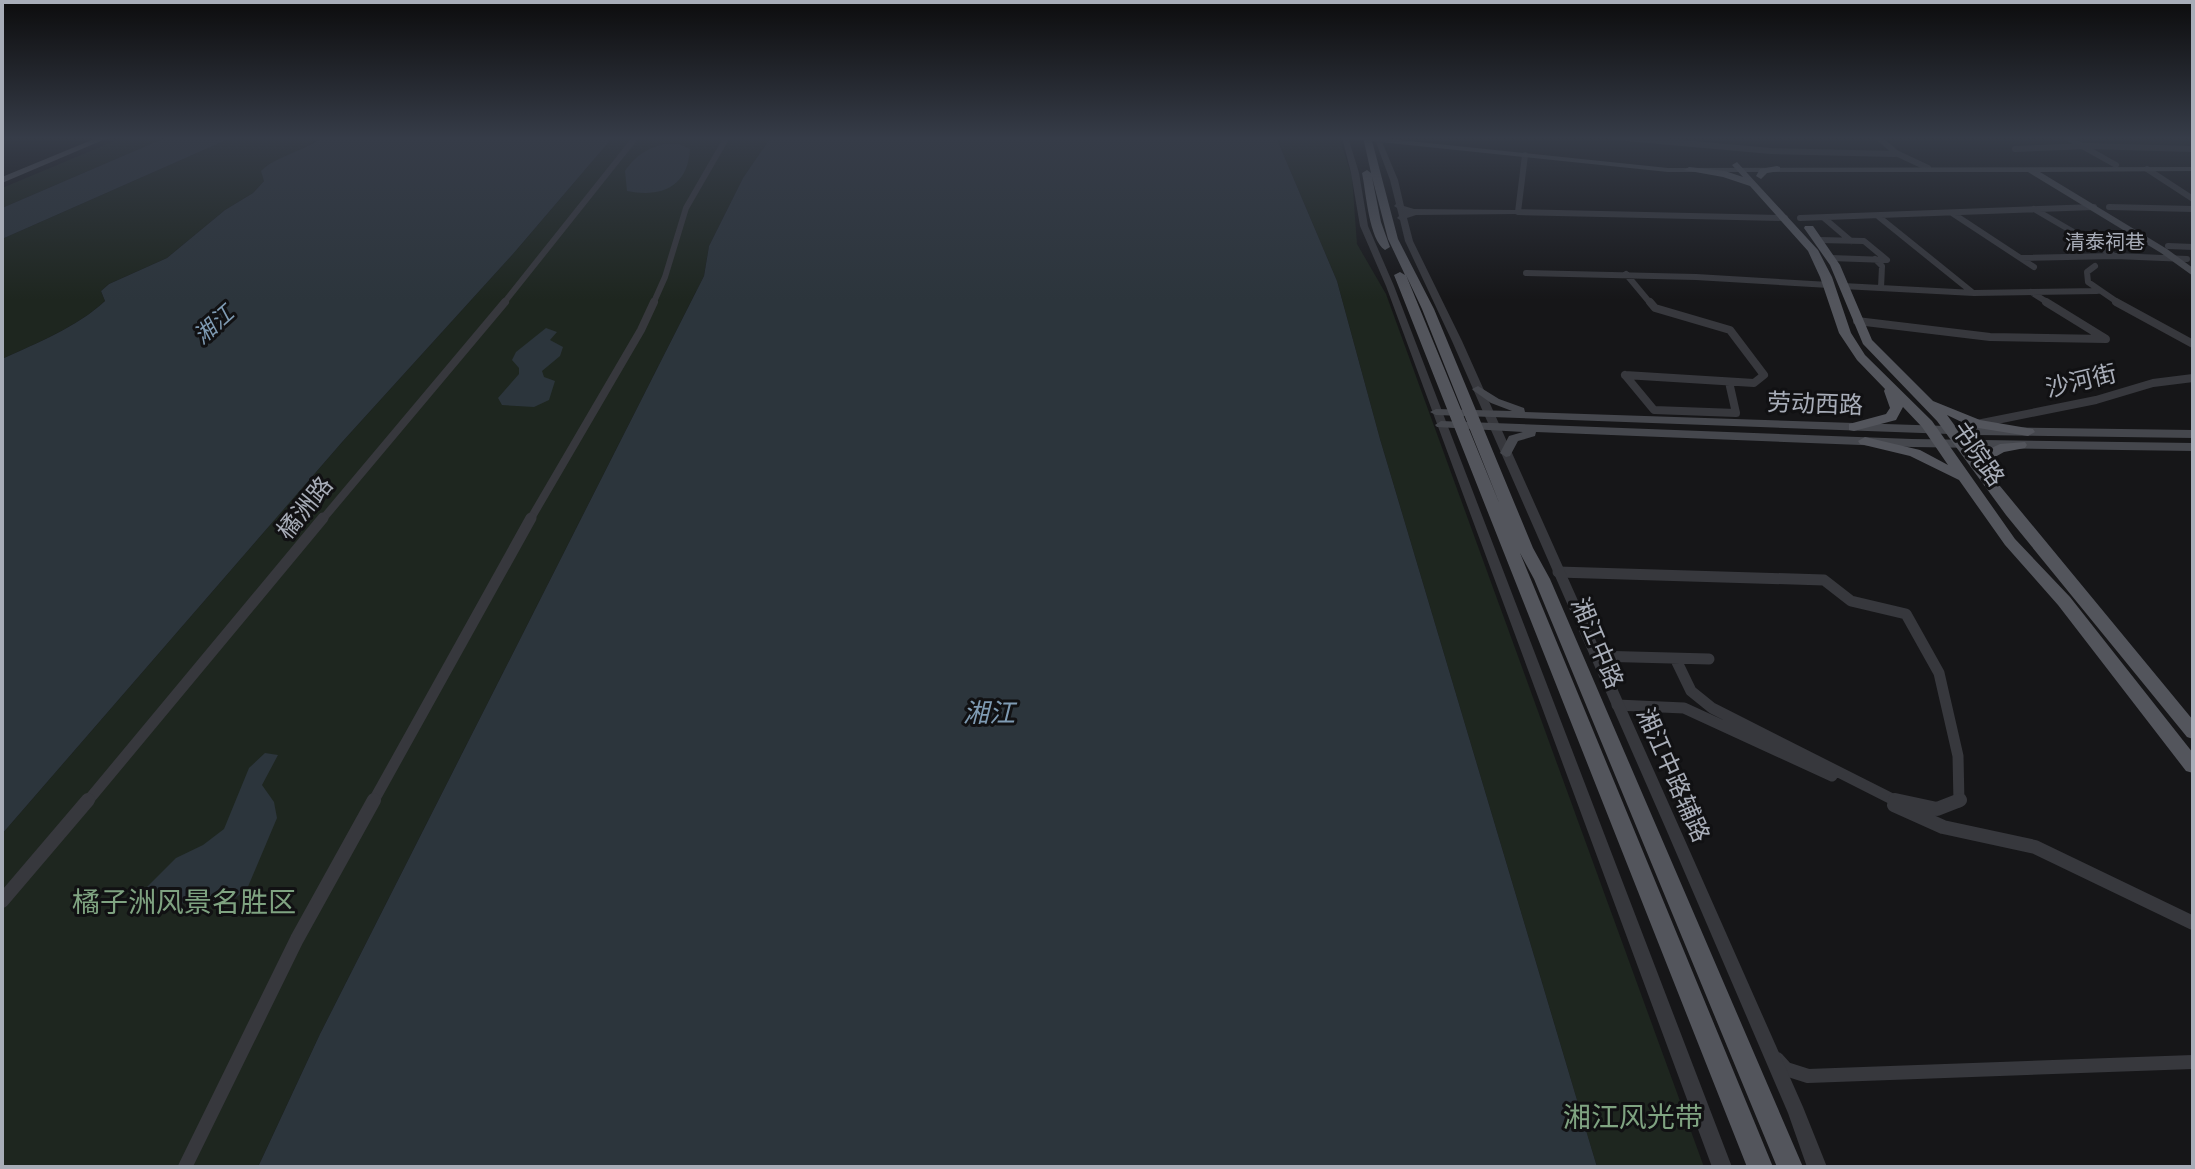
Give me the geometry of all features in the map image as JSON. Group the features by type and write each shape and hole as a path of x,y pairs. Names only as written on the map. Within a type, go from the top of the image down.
{"main road":[{"name":"湘江中路","path":"1371,192 1378,228 1790,1167"},
{"name":"湘江中路","path":"1382,192 1389,228 1423,298 1461,418 1760,1167"},
{"name":"书院路","path":"1768,192 1792,218 1873,347 1918,393 1969,483 2010,542 2064,601 2193,766"},
{"path":"2069,192 2193,273"},
{"path":"2081,192 2190,262"},
{"name":"书院路","path":"1792,218 1819,240 1831,258 1848,339 1883,379 1942,435 1962,444 1988,481 2193,732"},
{"path":"1401,256 1421,266"},
{"path":"1400,313 1422,328"},
{"path":"1854,427 1887,420 1895,413 1893,394 1883,379"},
{"path":"1478,389 1503,404 1554,416 1549,422 1559,429"},
{"path":"1918,393 1949,412 2024,439"},
{"name":"劳动西路","path":"1461,418 1554,416 1854,427 1942,435 2193,447"},
{"name":"劳动西路","path":"1495,427 1865,441 1942,435"},
{"path":"1854,427 1871,436 1865,441"},
{"path":"1506,453 1508,443 1518,436 1559,429"},
{"name":"劳动西路","path":"1962,444 2193,434"},
{"path":"1988,481 1988,455 2024,439"},
{"path":"1865,441 1926,457 1969,483"}],"street":[{"name":"橘洲路","path":"2,901 118,768 438,378 532,271 594,192"},
{"path":"185,1167 297,939 558,469 641,330 665,277 686,208 695,192"},
{"name":"湘江中路辅路","path":"1358,192 1364,226 1400,313 1461,418 1722,1167"},
{"name":"湘江中路辅路","path":"1391,192 1421,266 1478,389 1461,418"},
{"path":"1518,212 1521,192"},
{"path":"1400,212 1824,218 2094,207"},
{"path":"2109,207 2193,209"},
{"path":"2033,208 2115,256"},
{"path":"1950,212 2034,267"},
{"path":"1877,216 1896,228 1974,293"},
{"path":"1824,218 1851,241"},
{"path":"1819,240 1864,241 1887,260 1831,258"},
{"path":"2168,246 2193,247"},
{"name":"清泰祠巷","path":"2022,258 2115,256 2190,262"},
{"path":"1875,259 1882,266 1881,288"},
{"path":"2095,266 2087,272 2088,282 2097,291 2193,344"},
{"path":"1526,273 1626,274 1974,293 2097,291"},
{"path":"1626,274 1655,308 1730,330 1764,375 1754,383 1625,375 1654,410 1736,413 1729,382"},
{"path":"1857,321 1990,337 2106,339 2031,292"},
{"name":"沙河街","path":"1977,424 2096,400 2153,383 2193,378"},
{"name":"湘江中路辅路","path":"1461,418 1495,427 1768,1046 1817,1167"},
{"path":"1558,572 1824,580 1851,601 1906,614 1939,673 1958,756 1960,802 1937,809 1894,800 1852,779 1712,708 1691,691 1676,660"},
{"path":"1595,656 1709,659"},
{"path":"1617,705 1684,708 1943,827 2035,847 2193,923"},
{"path":"1768,1046 1786,1069 1808,1076 2193,1062"}],"green space":[{"path":"2,192 40,192 2,208"},
{"path":"109,192 254,192 225,210 167,258 109,284 101,291 105,301 82,319 2,359 2,239"},
{"name":"橘子洲风景名胜区","path":"566,192 736,192 709,246 704,276 320,1034 258,1167 2,1167 2,834 343,441"},
{"name":"湘江风光带","path":"1299,192 1353,192 1357,244 1386,294 1704,1167 1597,1167 1380,439 1337,281"}],"water":[{"path":"40,192 109,192 2,239 2,208"},
{"name":"湘江","path":"566,192 343,441 2,834 2,359 82,319 105,301 101,291 109,284 167,258 225,210 253,193"},
{"name":"湘江","path":"736,192 1299,192 1337,281 1380,439 1597,1167 258,1167 320,1034 704,276 709,246"},
{"path":"546,328 557,332 550,340 563,347 560,356 542,371 544,377 555,381 549,400 534,407 502,405 498,398 519,374 519,368 512,360 516,352"},
{"path":"265,753 278,755 262,785 274,802 277,818 247,889 234,899 214,904 156,903 147,899 143,893 146,888 176,858 203,845 224,829 249,768"}]}
